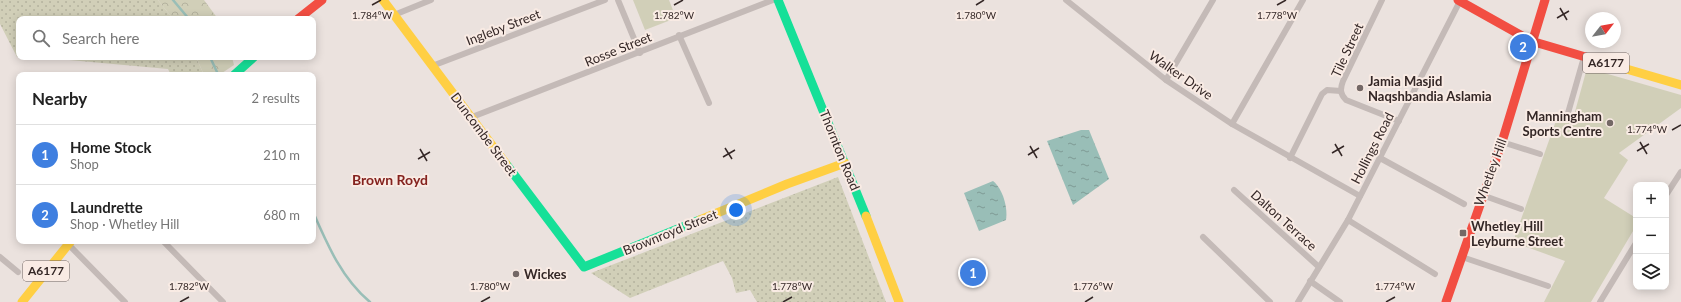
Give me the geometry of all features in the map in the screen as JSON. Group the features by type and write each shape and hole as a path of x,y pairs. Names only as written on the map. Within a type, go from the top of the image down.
{"main road":[{"path":"302,16 322,0"},
{"name":"Duncombe Street","path":"384,0 584,267"},
{"name":"Thornton Road","path":"778,0 845,163 899,302"},
{"name":"A6177","path":"1459,0 1531,41 1681,85"},
{"name":"Whetley Hill","path":"1446,302 1502,142 1531,41 1545,0"},
{"path":"237,72 251,60"},
{"name":"Brownroyd Street","path":"584,267 787,184 845,163"},
{"name":"A6177","path":"22,302 69,244"}],"street":[{"path":"394,15 431,0"},
{"name":"Ingleby Street","path":"432,66 605,0"},
{"path":"618,0 640,53"},
{"name":"Rosse Street","path":"472,117 640,53 679,35 773,0"},
{"name":"Walker Drive","path":"1066,0 1166,80 1232,124 1360,196"},
{"path":"1166,80 1213,0"},
{"path":"1232,124 1304,0"},
{"name":"Tile Street","path":"1382,0 1344,81 1341,91 1342,96 1346,100 1399,121"},
{"name":"Hollings Road","path":"1298,302 1348,220 1459,0"},
{"path":"679,35 709,103"},
{"path":"1568,113 1584,57"},
{"path":"1290,158 1322,94 1327,90 1341,91"},
{"path":"1502,142 1540,154"},
{"path":"1380,158 1464,204"},
{"path":"1669,190 1681,172"},
{"name":"Dalton Terrace","path":"1234,190 1319,267"},
{"path":"1482,196 1521,209"},
{"path":"1348,220 1435,274"},
{"path":"1203,238 1270,302"},
{"path":"71,244 125,302"},
{"path":"166,244 223,302"},
{"path":"1600,302 1633,248"},
{"path":"0,257 18,272"},
{"path":"1462,257 1548,286"},
{"path":"1310,281 1340,302"}],"green space":[{"path":"0,0 158,0 171,16 16,16 16,55 0,24"},
{"path":"158,0 204,0 216,16 171,16"},
{"path":"633,0 669,0 676,18 645,30"},
{"path":"69,60 197,60 203,72 170,72 168,69"},
{"path":"197,60 233,60 234,65 224,72 203,72"},
{"path":"1587,68 1681,95 1681,108 1619,153 1628,160 1604,198 1633,216 1633,231 1591,302 1544,302 1565,261 1513,242 1558,115 1573,119"},
{"path":"838,177 886,302 757,302 750,290 736,293 732,278 723,261 630,298 591,273"}],"water":[{"path":"1081,130 1089,130 1109,179 1073,205 1047,141"},
{"path":"993,181 997,184 1004,199 1006,220 979,231 964,193"}],"waterway":[{"path":"173,0 186,16"},
{"path":"211,60 217,72"},
{"path":"316,219 343,272 351,283 370,302"}],"traffic: fast":[{"path":"778,0 866,216"},
{"path":"237,72 251,60"},
{"path":"506,164 584,267 700,220"}],"traffic: slow":[{"path":"383,0 506,164"},
{"path":"1623,68 1681,85"},
{"path":"700,220 787,184 845,163"},
{"path":"866,216 899,302"},
{"path":"22,302 69,244"}],"traffic: jam":[{"path":"302,16 322,0"},
{"path":"1458,0 1531,41 1623,68"},
{"path":"1446,302 1502,142 1545,0"}],"place":[{"name":"Laundrette","path":"1523,47"},
{"name":"Jamia Masjid Naqshbandia Aslamia","path":"1360,88"},
{"name":"Manningham Sports Centre","path":"1610,123"},
{"name":"Whetley Hill Leyburne Street","path":"1463,233"},
{"name":"Home Stock","path":"973,273"},
{"name":"Wickes","path":"516,274"}],"district":[{"name":"Brown Royd","path":"390,180"}]}
